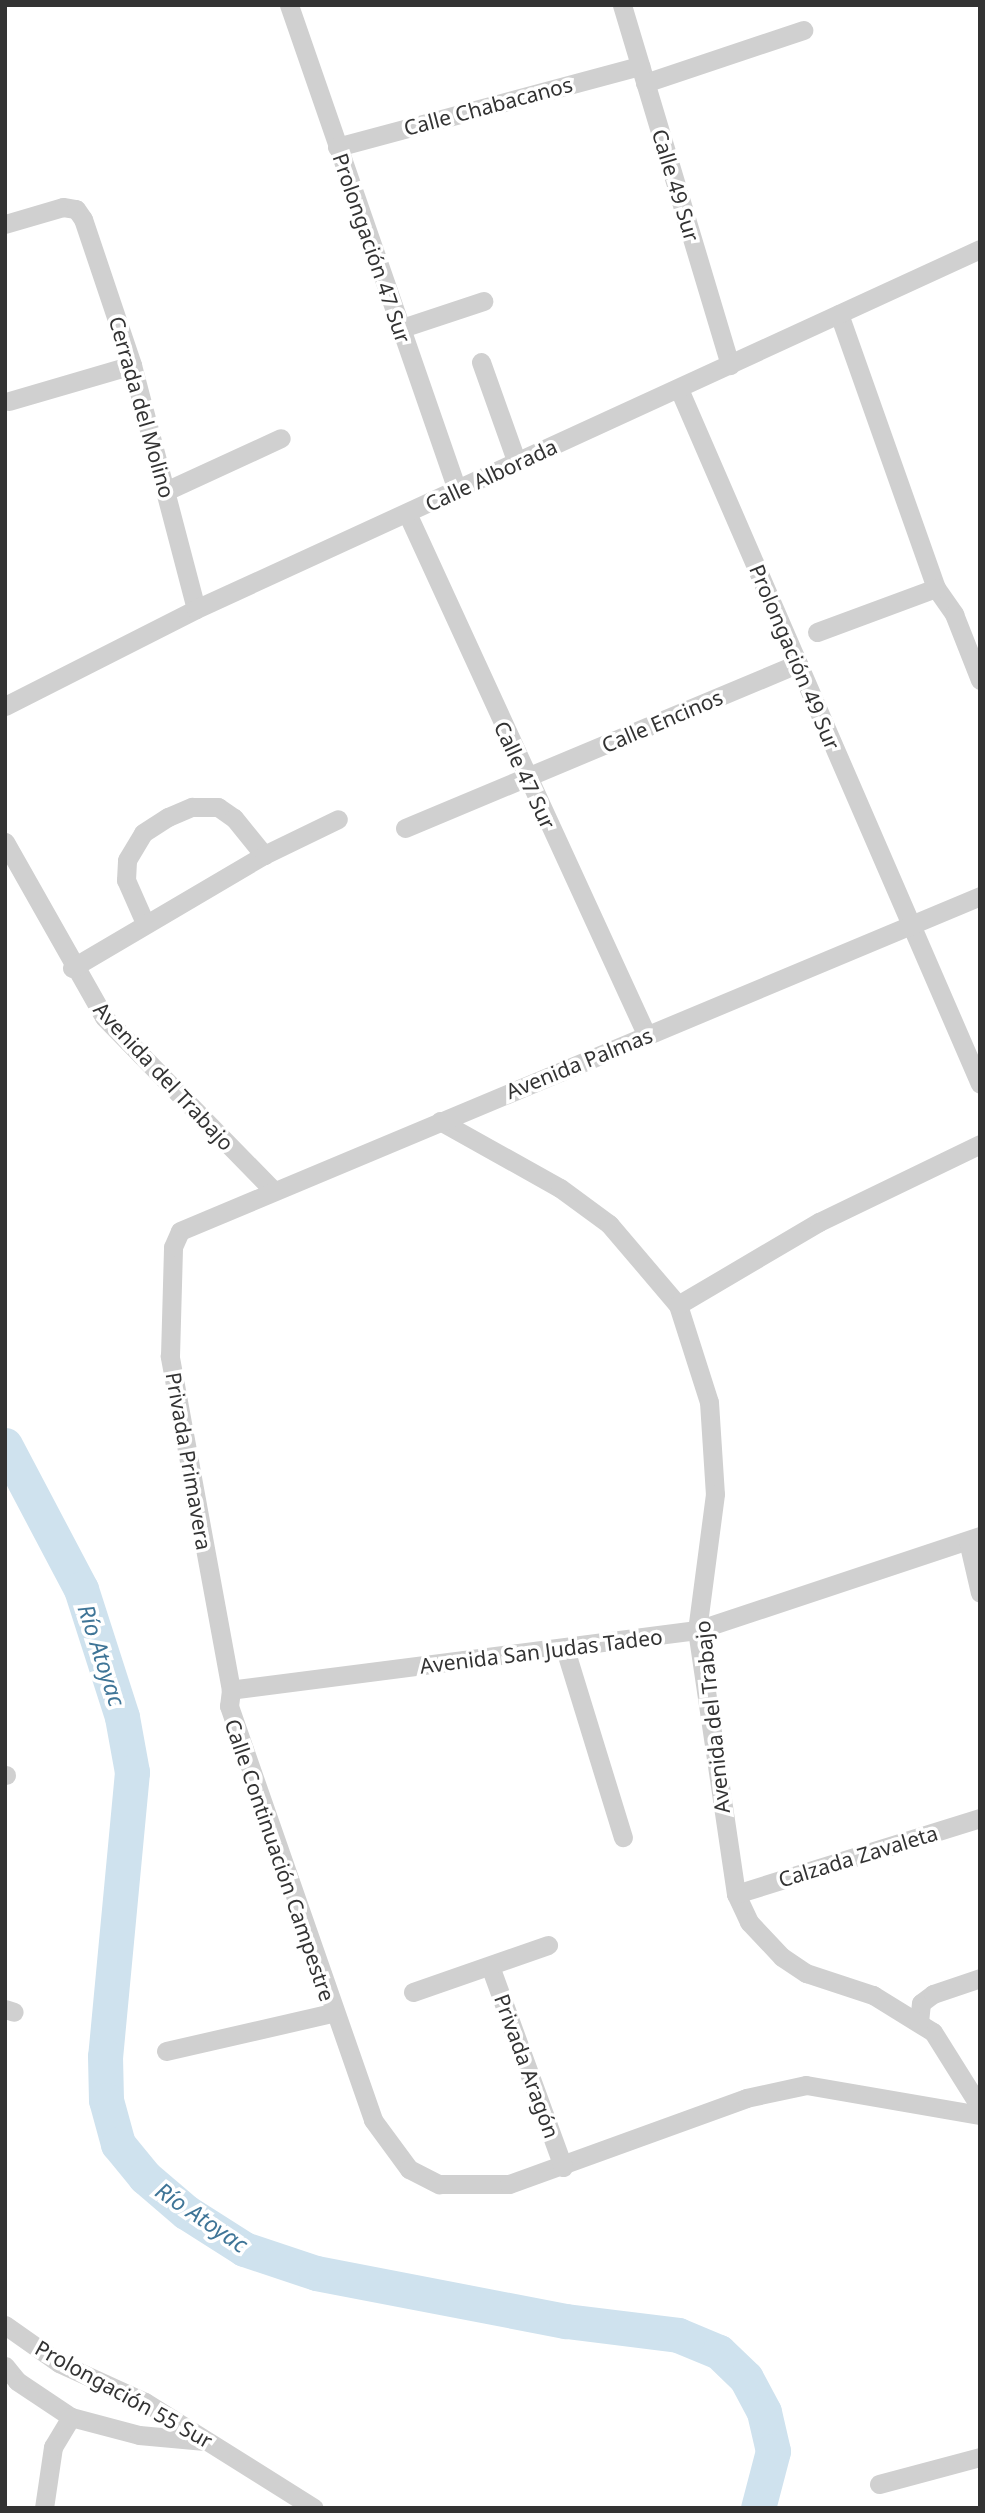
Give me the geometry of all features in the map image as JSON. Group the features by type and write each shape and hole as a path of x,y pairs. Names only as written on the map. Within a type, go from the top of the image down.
{"street":[{"name":"Prolongación 47 Sur","path":"289,5 399,329 457,490"},
{"name":"Calle 49 Sur","path":"622,5 730,365"},
{"name":"Calle Chabacanos","path":"337,147 643,74 803,30"},
{"name":"Cerrada del Molino","path":"5,224 76,209 132,365 168,490 196,609"},
{"name":"Calle Alborada","path":"5,706 196,609 980,249"},
{"path":"399,329 483,302"},
{"path":"839,314 936,588 954,614 980,680"},
{"path":"481,362 517,463"},
{"path":"9,401 132,365"},
{"name":"Prolongación 49 Sur","path":"678,389 980,1084"},
{"path":"168,490 281,438"},
{"name":"Calle 47 Sur","path":"407,513 646,1036"},
{"path":"817,632 936,588"},
{"name":"Calle Encinos","path":"405,828 798,664"},
{"path":"145,923 126,880 127,860 143,833 168,817 192,807 218,807 234,818 264,855"},
{"path":"72,968 264,855 338,819"},
{"name":"Avenida del Trabajo","path":"5,842 72,968 104,1017 273,1191"},
{"name":"Avenida Palmas","path":"180,1231 980,896"},
{"name":"Avenida del Trabajo","path":"440,1121 560,1188 609,1224 678,1305 709,1402 715,1494 697,1630 736,1894 749,1922 790,1962 806,1973 873,1995 919,2022 946,2047 980,2107"},
{"path":"678,1305 818,1222 980,1144"},
{"name":"Privada Primavera","path":"180,1231 173,1247 170,1356 230,1698"},
{"path":"974,1538 980,1593"},
{"name":"Avenida San Judas Tadeo","path":"230,1698 697,1630 974,1538"},
{"path":"565,1649 623,1837"},
{"name":"Calle Continuación Campestre","path":"230,1698 332,2013 373,2120 388,2148 409,2169 439,2184 475,2188 563,2167 746,2098 806,2085 980,2115"},
{"name":"Calzada Zavaleta","path":"736,1894 980,1818"},
{"name":"Privada Aragón","path":"413,1992 548,1945"},
{"name":"Privada Aragón","path":"490,1966 563,2167"},
{"path":"919,2022 922,2003 933,1994 980,1978"},
{"name":"Calle Continuación Campestre","path":"166,2051 332,2013"},
{"name":"Prolongación 55 Sur","path":"5,2325 59,2363 145,2402 314,2508"},
{"path":"5,2367 17,2381 71,2417 139,2435 209,2441"},
{"path":"44,2508 53,2447 71,2417"},
{"path":"879,2484 980,2457"}],"waterway":[{"name":"Río Atoyac","path":"5,1445 81,1589 122,1717 132,1772 105,2056 106,2100 118,2144 145,2177 186,2212 244,2249 316,2273 566,2321 678,2335 719,2352 746,2378 764,2412 773,2451 758,2508"}]}
